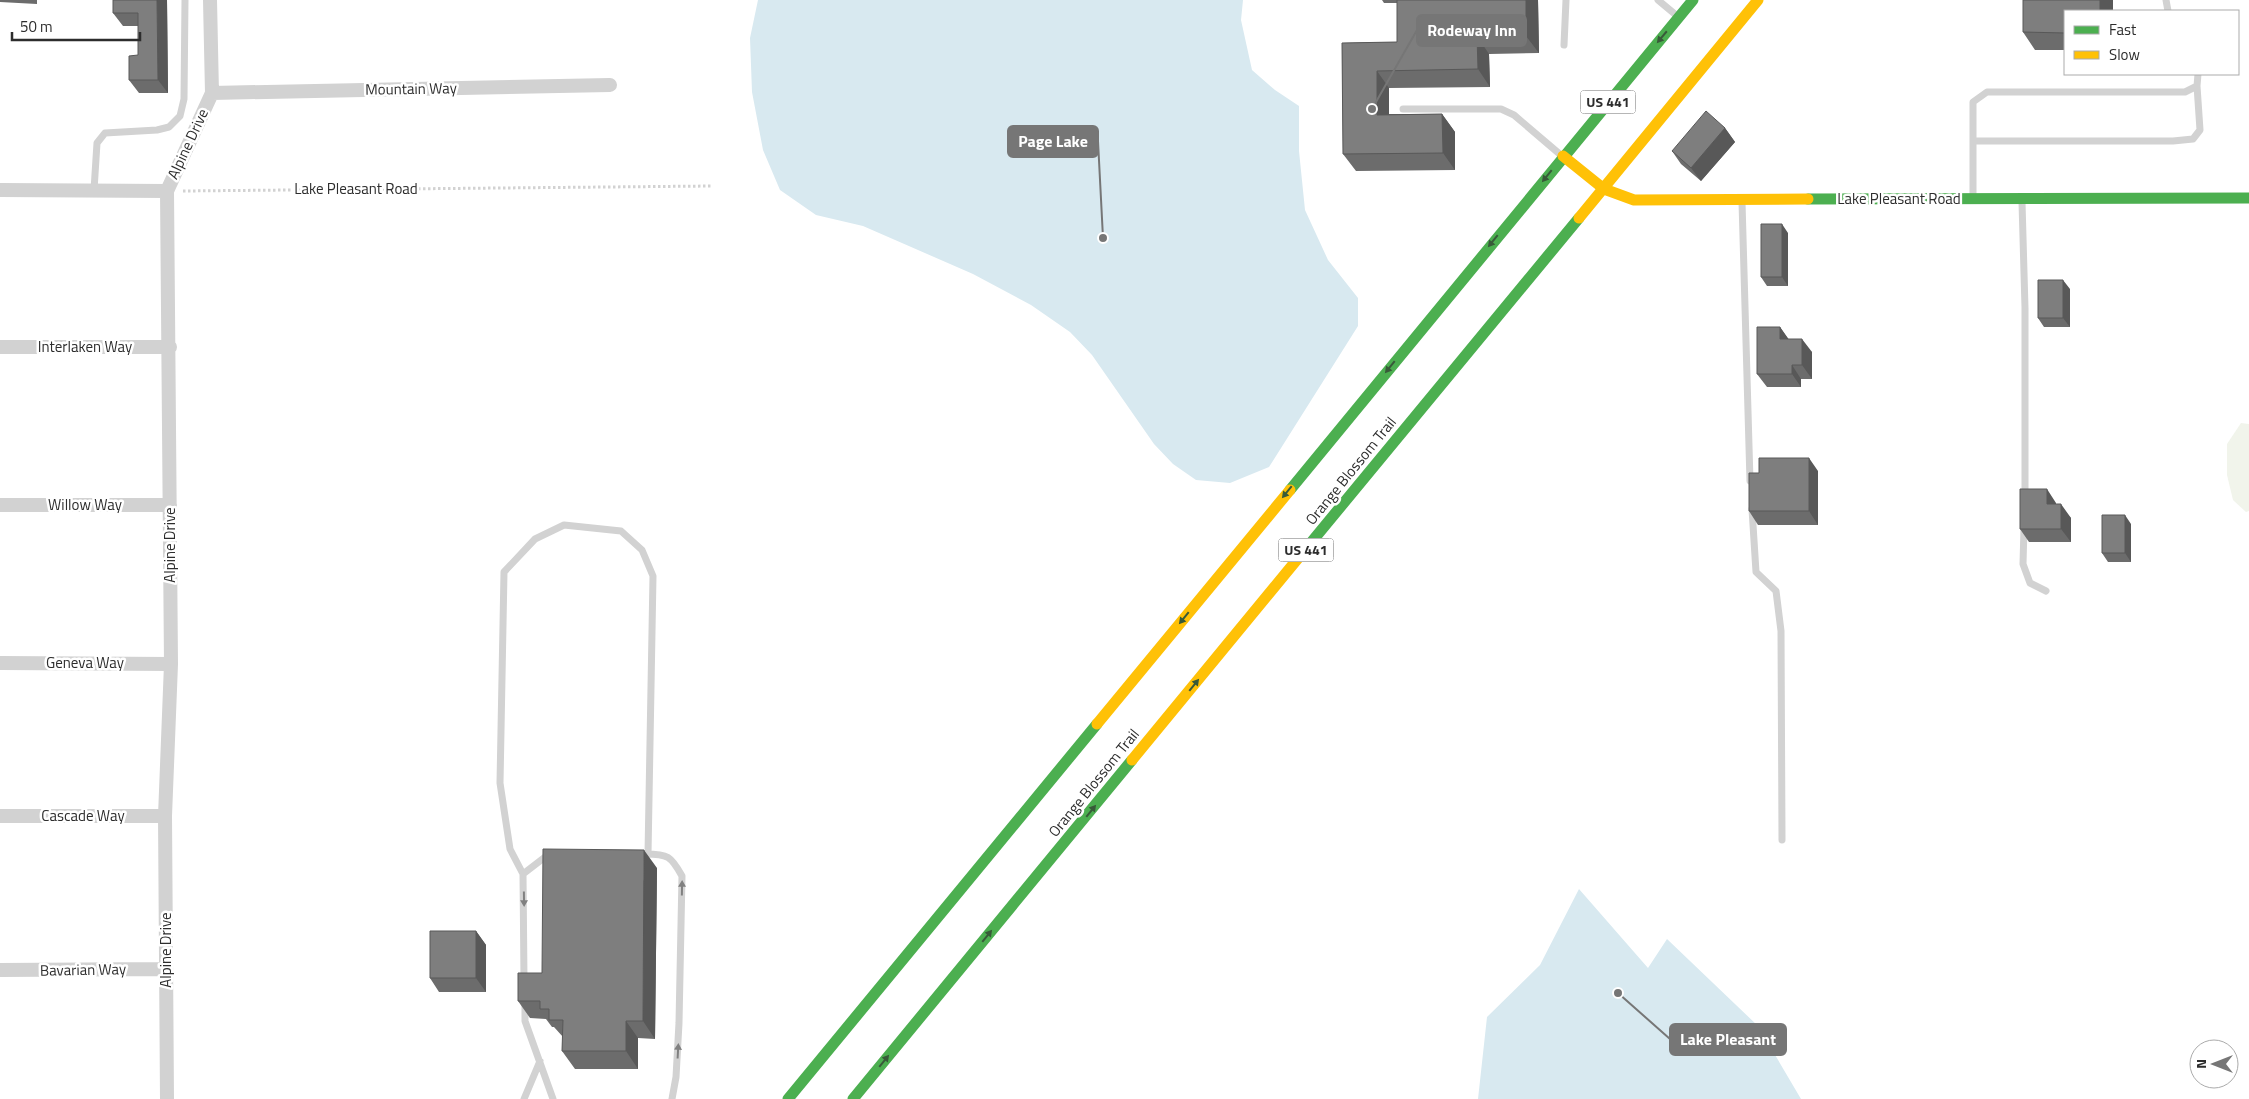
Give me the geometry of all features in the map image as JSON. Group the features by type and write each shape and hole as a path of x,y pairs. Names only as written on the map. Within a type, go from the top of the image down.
{"main road":[{"name":"US 441","path":"788,1099 1693,0"},
{"name":"Orange Blossom Trail","path":"853,1099 1758,0"},
{"name":"Lake Pleasant Road","path":"1563,156 1602,190 1616,196 1634,200 2249,198"}],"street":[{"name":"Alpine Drive","path":"167,1099 165,816 170,664 170,346 167,191 212,93 210,0"},
{"name":"Mountain Way","path":"212,93 610,85"},
{"path":"0,190 167,191"},
{"name":"Interlaken Way","path":"0,348 170,346"},
{"name":"Willow Way","path":"0,505 170,505"},
{"name":"Geneva Way","path":"0,663 170,664"},
{"name":"Cascade Way","path":"0,816 165,816"},
{"name":"Bavarian Way","path":"0,970 165,969"}],"lane":[{"path":"94,190 98,143 105,133 157,130 169,126 180,116 184,99 185,0"},
{"path":"1564,45 1566,0"},
{"path":"1658,0 1678,17"},
{"path":"1973,141 2173,141 2194,139 2200,130 2196,86 2198,75"},
{"path":"1973,199 1973,102 1986,92 2185,92 2196,86"},
{"path":"1403,109 1501,109 1514,115 1563,156"},
{"path":"1742,199 1751,488"},
{"path":"2022,199 2025,308 2024,504"},
{"path":"1752,498 1756,572 1776,592 1781,631 1782,840"},
{"path":"2024,514 2023,564 2030,583 2046,591"},
{"path":"553,1099 525,1021 523,874 510,849 500,783 504,572 535,539 564,525 621,531 642,550 653,576 648,854"},
{"path":"523,874 551,853 561,853"},
{"path":"638,854 662,854 673,859 682,876 679,1023 676,1077 672,1099"},
{"path":"524,1099 540,1061"}],"path":[{"name":"Lake Pleasant Road","path":"167,191 712,186"}],"shaded area":[{"path":"758,0 1243,0 1241,20 1252,70 1275,90 1299,106 1299,151 1305,210 1328,260 1358,298 1358,326 1269,467 1230,483 1196,480 1173,464 1154,444 1092,355 1070,332 1031,305 973,274 863,226 816,215 780,190 763,150 752,92 750,38"},
{"path":"2241,423 2249,424 2249,511 2246,512 2233,500 2227,475 2227,444"},
{"path":"1579,889 1648,968 1667,939 1758,1026 1801,1099 1478,1099 1487,1017 1540,965"}],"building":[{"path":"113,0 157,0 158,80 129,80 129,56 138,55 138,13 113,13"},
{"path":"1397,0 1526,0 1526,36 1477,36 1478,69 1377,71 1377,115 1442,114 1443,153 1343,154 1342,43 1397,42"},
{"path":"2023,0 2100,0 2100,10 2064,10 2064,33 2023,32"},
{"path":"1706,111 1725,128 1691,168 1672,151"},
{"path":"1761,224 1782,224 1782,277 1761,277"},
{"path":"2038,280 2063,280 2063,318 2038,318"},
{"path":"1757,327 1780,327 1780,339 1802,339 1802,365 1792,365 1792,374 1757,374"},
{"path":"1759,458 1809,458 1809,511 1749,511 1749,473 1759,473"},
{"path":"2020,489 2047,489 2047,504 2061,504 2061,529 2020,529"},
{"path":"2102,515 2125,515 2125,553 2102,553"},
{"path":"543,849 644,850 643,1021 626,1021 626,1051 562,1051 563,1020 549,1020 549,1009 540,1009 540,1001 518,1001 518,973 542,973"},
{"path":"430,931 476,931 476,978 430,978"}],"traffic: fast":[{"path":"1290,490 1693,0"},
{"path":"1808,199 2249,198"},
{"path":"1309,545 1579,218"},
{"path":"788,1099 1097,724"},
{"path":"853,1099 1132,760"}],"traffic: slow":[{"path":"1579,218 1758,0"},
{"path":"1563,156 1604,189 1634,200 1808,199"},
{"path":"1097,724 1290,490"},
{"path":"1132,760 1309,545"}],"place":[{"name":"Rodeway Inn","path":"1372,109"},
{"name":"Page Lake","path":"1103,238"},
{"name":"Lake Pleasant","path":"1618,993"}]}
